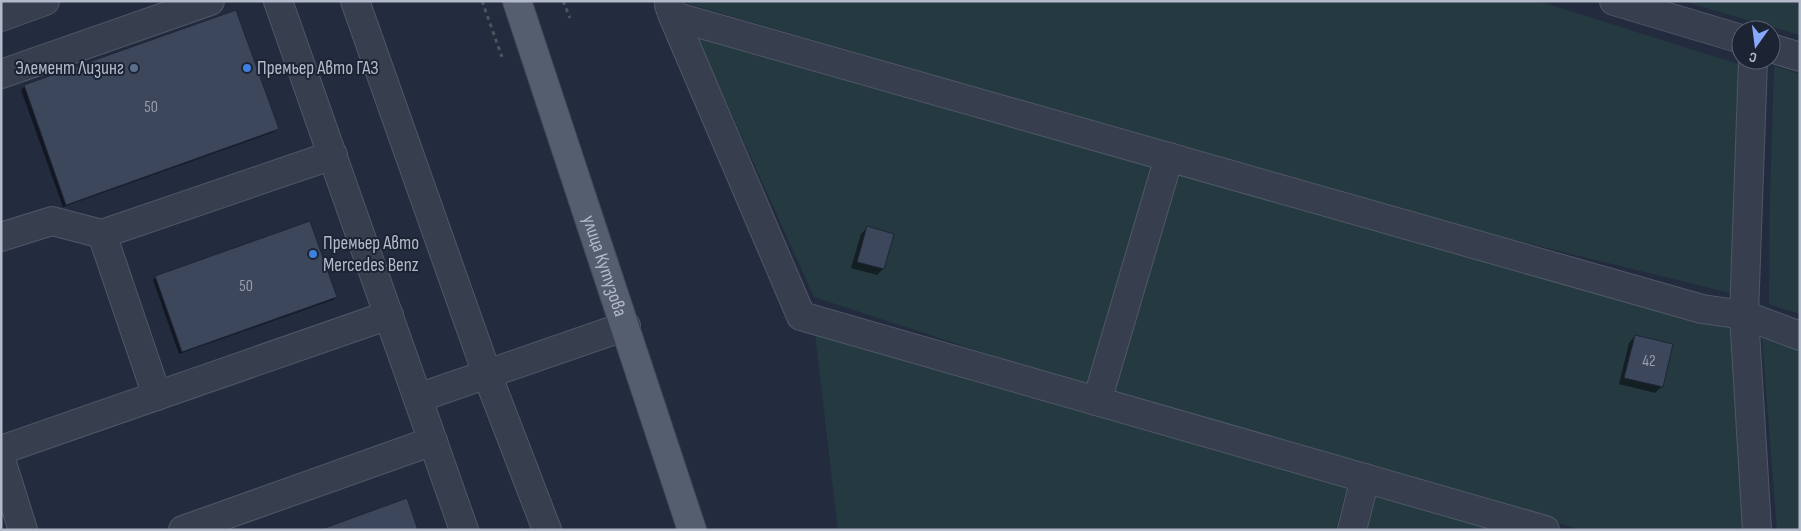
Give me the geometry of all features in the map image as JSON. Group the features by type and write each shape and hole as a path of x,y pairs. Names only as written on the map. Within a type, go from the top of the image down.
{"main road":[{"name":"улица Кутузова","path":"517,1 692,530"}],"lane":[{"path":"1,17 45,1"},
{"path":"1,74 210,1"},
{"path":"278,1 464,530"},
{"path":"355,1 487,374 547,530"},
{"path":"1614,1 1731,36"},
{"path":"671,9 1169,157 1693,306 1744,315 1800,336"},
{"path":"671,9 801,316 1544,530"},
{"path":"1781,51 1800,57"},
{"path":"1753,70 1744,315 1757,530"},
{"path":"1,237 52,222 102,234 333,155"},
{"path":"1097,401 1169,157"},
{"path":"102,234 157,396"},
{"path":"1,450 389,315"},
{"path":"418,398 626,326"},
{"path":"183,530 433,441"},
{"path":"1,460 23,530"},
{"path":"1352,530 1365,478"}],"path":[{"path":"482,1 502,57"},
{"path":"564,1 570,18"}],"green space":[{"path":"679,1 1538,1 1731,62 1731,70 1738,70 1730,293 1405,213"},
{"path":"1682,1 1800,1 1800,35 1781,30 1781,20 1748,20"},
{"path":"697,37 1157,162 1089,387 814,297"},
{"path":"1781,68 1800,74 1800,314 1769,304 1774,70 1781,70"},
{"path":"1177,172 1694,321 1736,329 1747,530 1582,530 1111,393"},
{"path":"815,333 1347,487 1336,530 838,530"},
{"path":"1762,338 1800,351 1800,530 1777,530"},
{"path":"1371,490 1499,530 1361,530"}],"building":[{"path":"236,10 279,129 66,205 24,85"},
{"path":"310,221 337,297 182,352 155,276"},
{"path":"867,226 894,234 884,269 857,262"},
{"path":"1635,335 1673,344 1663,387 1624,378"},
{"path":"407,498 418,530 319,530"}],"place":[{"name":"Элемент Лизинг","path":"134,68"},
{"name":"Премьер Авто ГАЗ","path":"247,68"},
{"name":"Премьер Авто Mercedes Benz","path":"313,254"}]}
